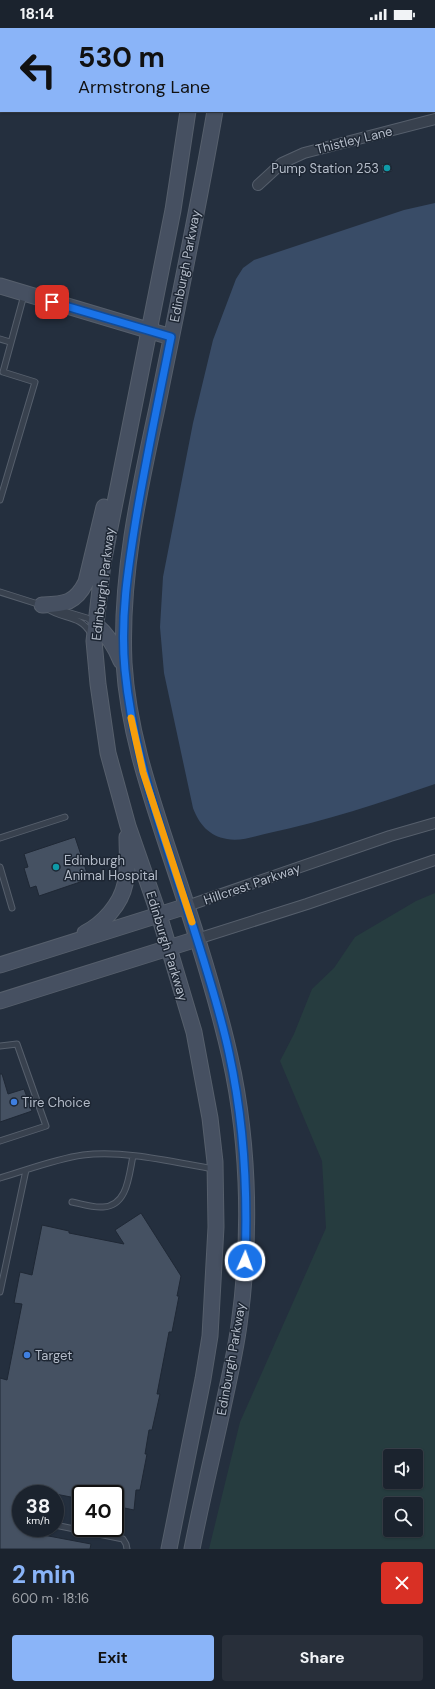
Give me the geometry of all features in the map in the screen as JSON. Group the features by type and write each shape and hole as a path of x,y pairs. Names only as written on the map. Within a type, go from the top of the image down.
{"main road":[{"name":"Edinburgh Parkway","path":"169,1549 203,1379 210,1336 216,1227 215,1169 210,1118 194,1032 159,915 128,826 108,753 98,684 94,641 103,563 173,210 188,112"},
{"name":"Edinburgh Parkway","path":"192,1549 237,1340 245,1268 246,1216 244,1151 236,1087 225,1035 187,906 143,772 132,723 124,667 123,631 127,570 145,466 215,112"},
{"path":"0,286 171,337"},
{"path":"42,605 59,604 71,601 80,593 86,582 109,486 125,448"},
{"path":"96,625 105,632 115,645 124,667"},
{"path":"50,949 88,932 101,922 112,910 121,896 127,873 128,826"},
{"name":"Hillcrest Parkway","path":"0,965 187,906"},
{"path":"0,1001 197,939"}],"street":[{"name":"Thistley Lane","path":"258,185 282,163 304,153 435,119"},
{"name":"Hillcrest Parkway","path":"187,906 390,836 435,823"},
{"path":"197,939 307,904 435,860"}],"lane":[{"path":"0,500 35,382 3,372 10,342 25,294"},
{"path":"0,339 10,342"},
{"path":"0,592 87,618 96,625"},
{"path":"42,605 52,612 74,618 87,627 94,641"},
{"path":"0,838 65,817"},
{"path":"0,866 12,908"},
{"path":"0,1046 17,1044 46,1126 0,1141"},
{"path":"0,1178 64,1159 83,1155 104,1154 132,1156 215,1169"},
{"path":"72,1202 103,1208 115,1203 125,1192 132,1156"},
{"path":"0,1292 26,1170"},
{"path":"64,1527 123,1540 127,1549"}],"green space":[{"path":"435,893 435,1549 209,1549 240,1422 326,1228 322,1161 280,1061 294,1034 312,989 334,968 355,937 416,901"}],"water":[{"path":"435,203 435,784 311,823 253,837 232,840 215,835 202,824 193,808 164,673 160,627 163,577 193,423 213,340 236,279 243,268 254,260 404,210"}],"building":[{"name":"Pump Station 253","path":"390,163 392,171 383,174 381,165"},
{"name":"Edinburgh Animal Hospital","path":"75,837 89,879 39,896 36,886 30,888 24,868 28,867 24,854"},
{"name":"Tire Choice","path":"0,1074 2,1074 8,1094 24,1089 32,1111 0,1122"},
{"path":"141,1213 181,1276 172,1332 169,1332 157,1394 160,1394 152,1430 149,1430 145,1454 147,1454 140,1490 136,1490 134,1510 124,1508 124,1485 72,1485 72,1497 64,1496 64,1485 12,1485 12,1537 54,1537 91,1544 90,1549 0,1549 0,1378 7,1380 22,1304 14,1303 20,1272 32,1275 42,1225 69,1231 69,1233 124,1244 115,1230"}],"slow traffic":[{"path":"131,718 143,772 192,922"}],"place":[{"name":"Pump Station 253","path":"387,168"},
{"name":"Edinburgh Animal Hospital","path":"56,867"},
{"name":"Tire Choice","path":"14,1102"},
{"name":"Target","path":"27,1355"}],"route":[{"path":"52,302 171,337 145,466 127,570 123,631 124,667 132,723 143,772 197,939 222,1026 236,1087 242,1130 246,1195 245,1261"}]}
